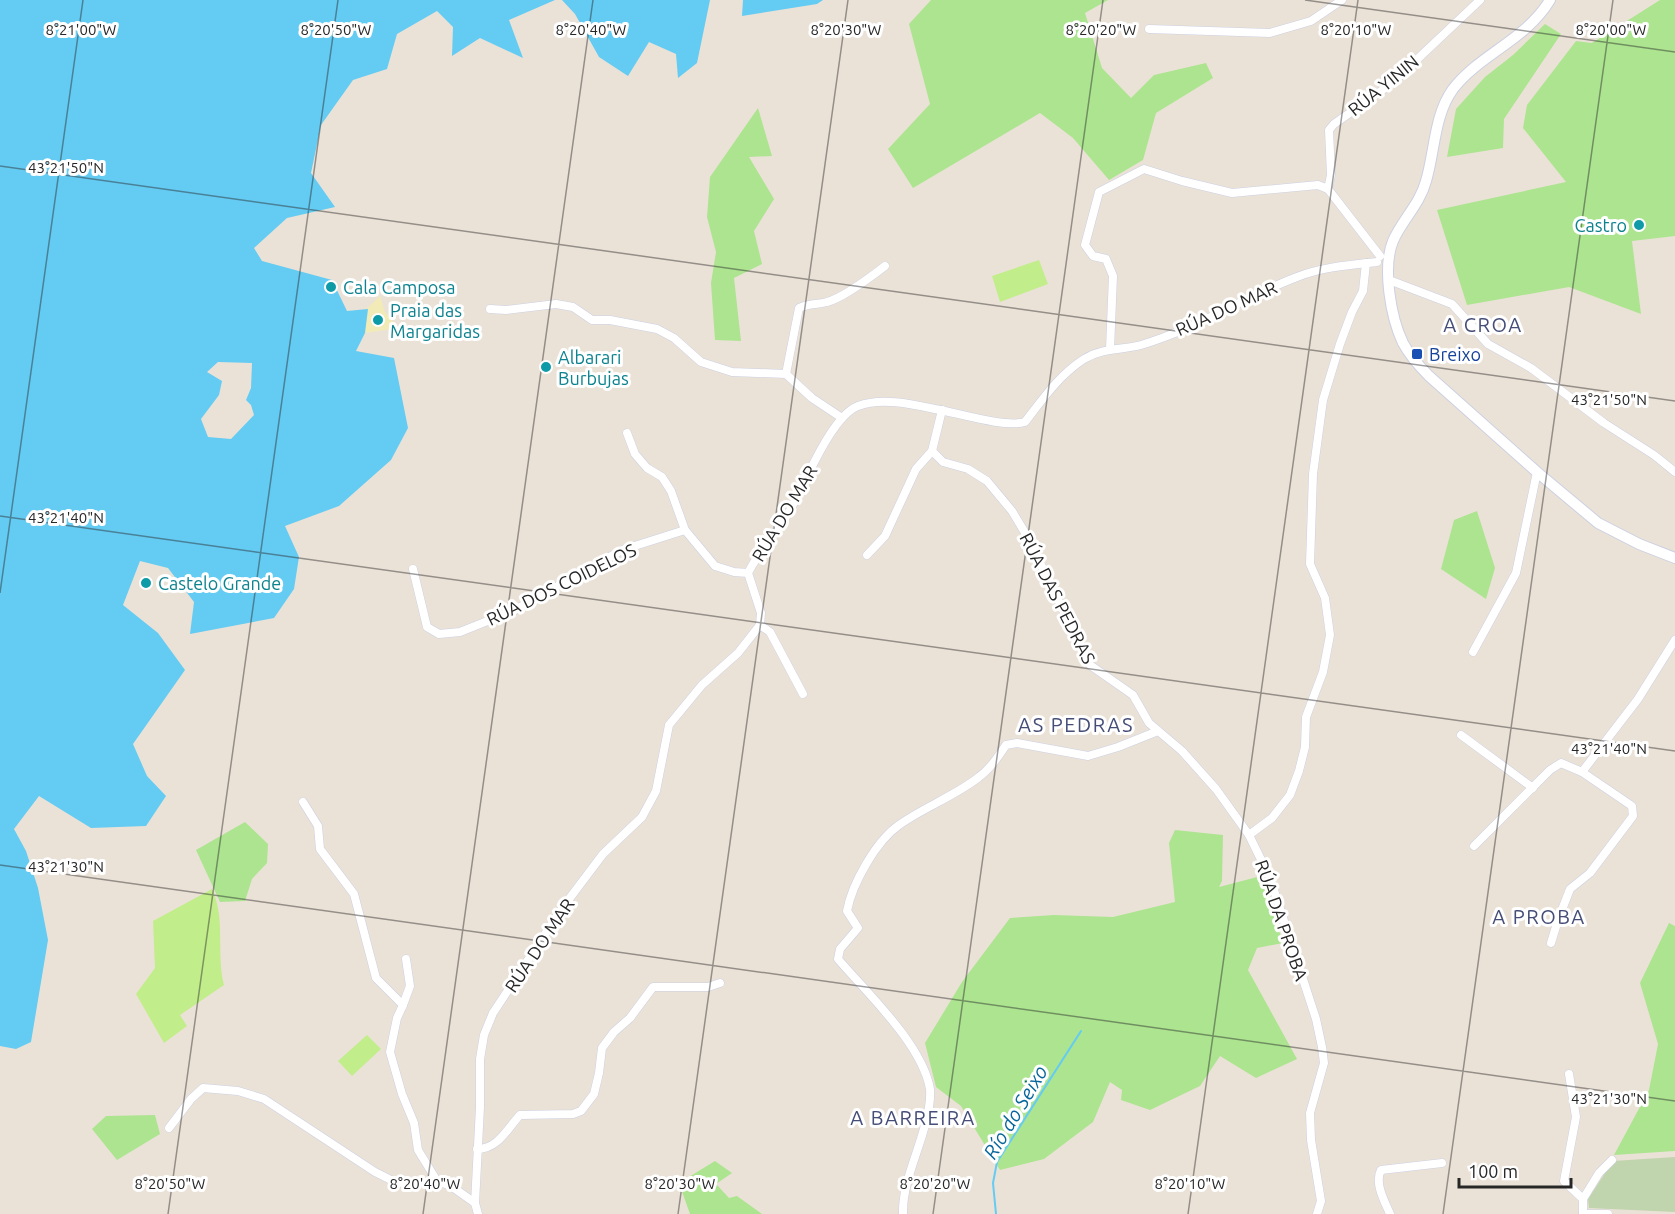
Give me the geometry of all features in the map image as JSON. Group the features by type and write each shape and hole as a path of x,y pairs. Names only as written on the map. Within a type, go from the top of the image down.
{"main road":[{"path":"1550,0 1526,29 1467,75 1452,90 1441,114 1426,184 1382,257 1389,268 1395,321 1404,345 1413,359 1446,392 1537,472 1598,523 1639,544 1675,558"}],"street":[{"path":"1149,29 1270,33 1311,21 1342,0"},
{"path":"1467,0 1478,2"},
{"name":"RÚA YININ","path":"1328,189 1331,175 1329,130 1334,124 1391,84 1478,2"},
{"path":"1110,349 1113,276 1106,259 1093,256 1085,245 1099,192 1144,169 1232,193 1318,185 1328,189 1382,257"},
{"name":"RÚA DO MAR","path":"478,1214 475,1203 480,1059 484,1035 493,1013 563,907 603,854 642,817 656,791 669,725 702,686 738,653 760,625 761,613 748,573 789,511 808,473 842,418 852,409 867,403 894,403 942,410 1009,425 1025,422 1061,377 1085,358 1110,349 1140,345 1206,319 1313,271 1366,263 1382,257"},
{"path":"1249,835 1272,818 1290,795 1305,747 1306,717 1323,672 1330,635 1325,598 1310,564 1313,474 1323,400 1340,344 1363,291 1366,263"},
{"path":"786,374 799,308 808,304 829,302 885,266"},
{"path":"1389,280 1452,304 1488,344 1531,368 1675,472"},
{"path":"490,309 506,310 556,304 573,307 592,320 610,320 657,329 674,338 701,362 732,372 786,374 812,398 842,418"},
{"path":"867,555 885,536 916,469 932,451 942,410"},
{"path":"627,433 635,454 647,468 662,477 671,490 685,530 715,566 734,572 748,573"},
{"name":"RÚA DAS PEDRAS","path":"932,451 943,462 968,469 987,481 1012,511 1027,536 1090,665 1133,695 1149,723 1182,751 1216,789 1249,835"},
{"path":"1473,651 1516,573 1537,472"},
{"name":"RÚA DOS COIDELOS","path":"413,569 427,627 439,634 460,632 515,610 622,550 685,530"},
{"path":"760,625 770,632 803,694"},
{"path":"1582,772 1638,699 1675,640"},
{"path":"903,1214 909,1180 928,1115 930,1090 923,1066 909,1040 838,959 840,949 858,928 847,911 850,895 871,855 896,826 979,777 994,763 1006,745 1017,744 1088,756 1158,731"},
{"path":"1461,735 1533,788"},
{"path":"1474,846 1550,770 1562,763 1582,772 1632,806 1633,816 1590,873 1570,890 1551,944"},
{"path":"303,802 318,826 320,849 354,894 376,978 403,1005"},
{"name":"RÚA DA PROBA","path":"1249,835 1270,878 1316,1019 1322,1047 1324,1063 1311,1113 1311,1140 1321,1201 1317,1214"},
{"path":"406,959 410,986 397,1018 390,1052 402,1094 414,1123 418,1150 437,1181"},
{"path":"477,1149 488,1149 501,1139 520,1115 573,1114 581,1110 594,1094 602,1048 614,1032 630,1018 653,987 708,987 720,983"},
{"path":"1569,1074 1576,1117 1564,1181 1583,1199"},
{"path":"169,1128 191,1099 203,1088 238,1091 264,1100 304,1127 328,1139 375,1172 397,1183 437,1181 451,1186 475,1203"},
{"path":"1608,1214 1583,1214 1583,1199 1599,1173 1612,1160"},
{"path":"1390,1214 1381,1192 1378,1175 1381,1170 1442,1163"}],"green space":[{"path":"931,0 1108,0 1085,13 1102,68 1131,98 1154,75 1206,63 1213,78 1156,113 1143,160 1109,180 1073,138 1040,113 913,188 888,149 930,104 909,24"},
{"path":"1660,0 1675,0 1675,236 1632,241 1641,314 1569,287 1467,305 1437,210 1566,182 1523,128 1527,105 1576,41 1592,43"},
{"path":"1545,24 1561,34 1504,119 1503,148 1447,157 1456,109 1485,77 1513,55"},
{"path":"758,108 772,156 749,157 774,199 754,231 762,264 734,278 741,341 715,340 711,283 716,252 707,217 710,177"},
{"path":"1039,260 1048,284 1000,302 992,276"},
{"path":"1477,511 1495,568 1486,599 1441,569 1454,520"},
{"path":"245,822 268,844 267,863 252,879 245,901 220,902 196,850"},
{"path":"1175,830 1223,835 1222,881 1219,887 1261,876 1283,943 1257,948 1248,970 1297,1059 1256,1078 1220,1056 1200,1086 1150,1110 1121,1100 1122,1090 1110,1082 1093,1122 1044,1159 1000,1170 961,1106 936,1087 925,1043 962,982 1010,918 1054,915 1113,917 1175,902 1169,843"},
{"path":"212,889 219,912 224,985 180,1015 187,1026 164,1043 136,994 155,968 153,921"},
{"path":"1669,923 1675,926 1675,1151 1614,1155 1649,1090 1658,1044 1640,983"},
{"path":"367,1035 381,1049 352,1076 338,1061"},
{"path":"155,1115 160,1134 117,1160 92,1129 106,1116"},
{"path":"1675,1157 1675,1212 1589,1208 1588,1199 1613,1161"},
{"path":"715,1161 732,1173 716,1184 729,1198 737,1196 762,1214 690,1214 679,1183"}],"sand":[{"name":"Praia das Margaridas","path":"380,296 385,312 399,328 365,333 364,311"}],"water":[{"path":"0,0 555,0 509,20 523,58 480,38 452,56 453,27 437,11 397,34 387,69 353,80 321,125 311,173 335,207 287,218 254,248 262,261 332,280 347,311 368,309 365,333 356,351 394,358 408,428 391,460 339,506 285,526 299,557 294,589 274,618 190,634 194,602 168,568 140,561 123,605 158,633 185,670 133,744 147,776 166,796 146,826 91,828 39,796 14,829 26,851 38,888 48,940 31,1042 16,1049 0,1046","holes":["218,362 252,363 251,388 246,400 251,405 254,415 231,439 208,437 201,419 219,395 222,381 207,372"]},
{"path":"562,0 710,0 697,63 678,78 676,54 649,42 628,76 599,57 575,14"},
{"path":"743,0 823,0 817,4 742,16"}],"waterway":[{"name":"Río do Seixo","path":"996,1214 993,1183 997,1162 1081,1031"}],"place":[{"name":"Castro","path":"1639,225"},
{"name":"Cala Camposa","path":"331,287"},
{"name":"Praia das Margaridas","path":"378,320"},
{"name":"Breixo","path":"1417,354"},
{"name":"Albarari Burbujas","path":"546,367"},
{"name":"Castelo Grande","path":"146,583"}],"district":[{"name":"A CROA","path":"1483,324"},
{"name":"AS PEDRAS","path":"1076,724"},
{"name":"A PROBA","path":"1539,916"},
{"name":"A BARREIRA","path":"913,1117"}]}
